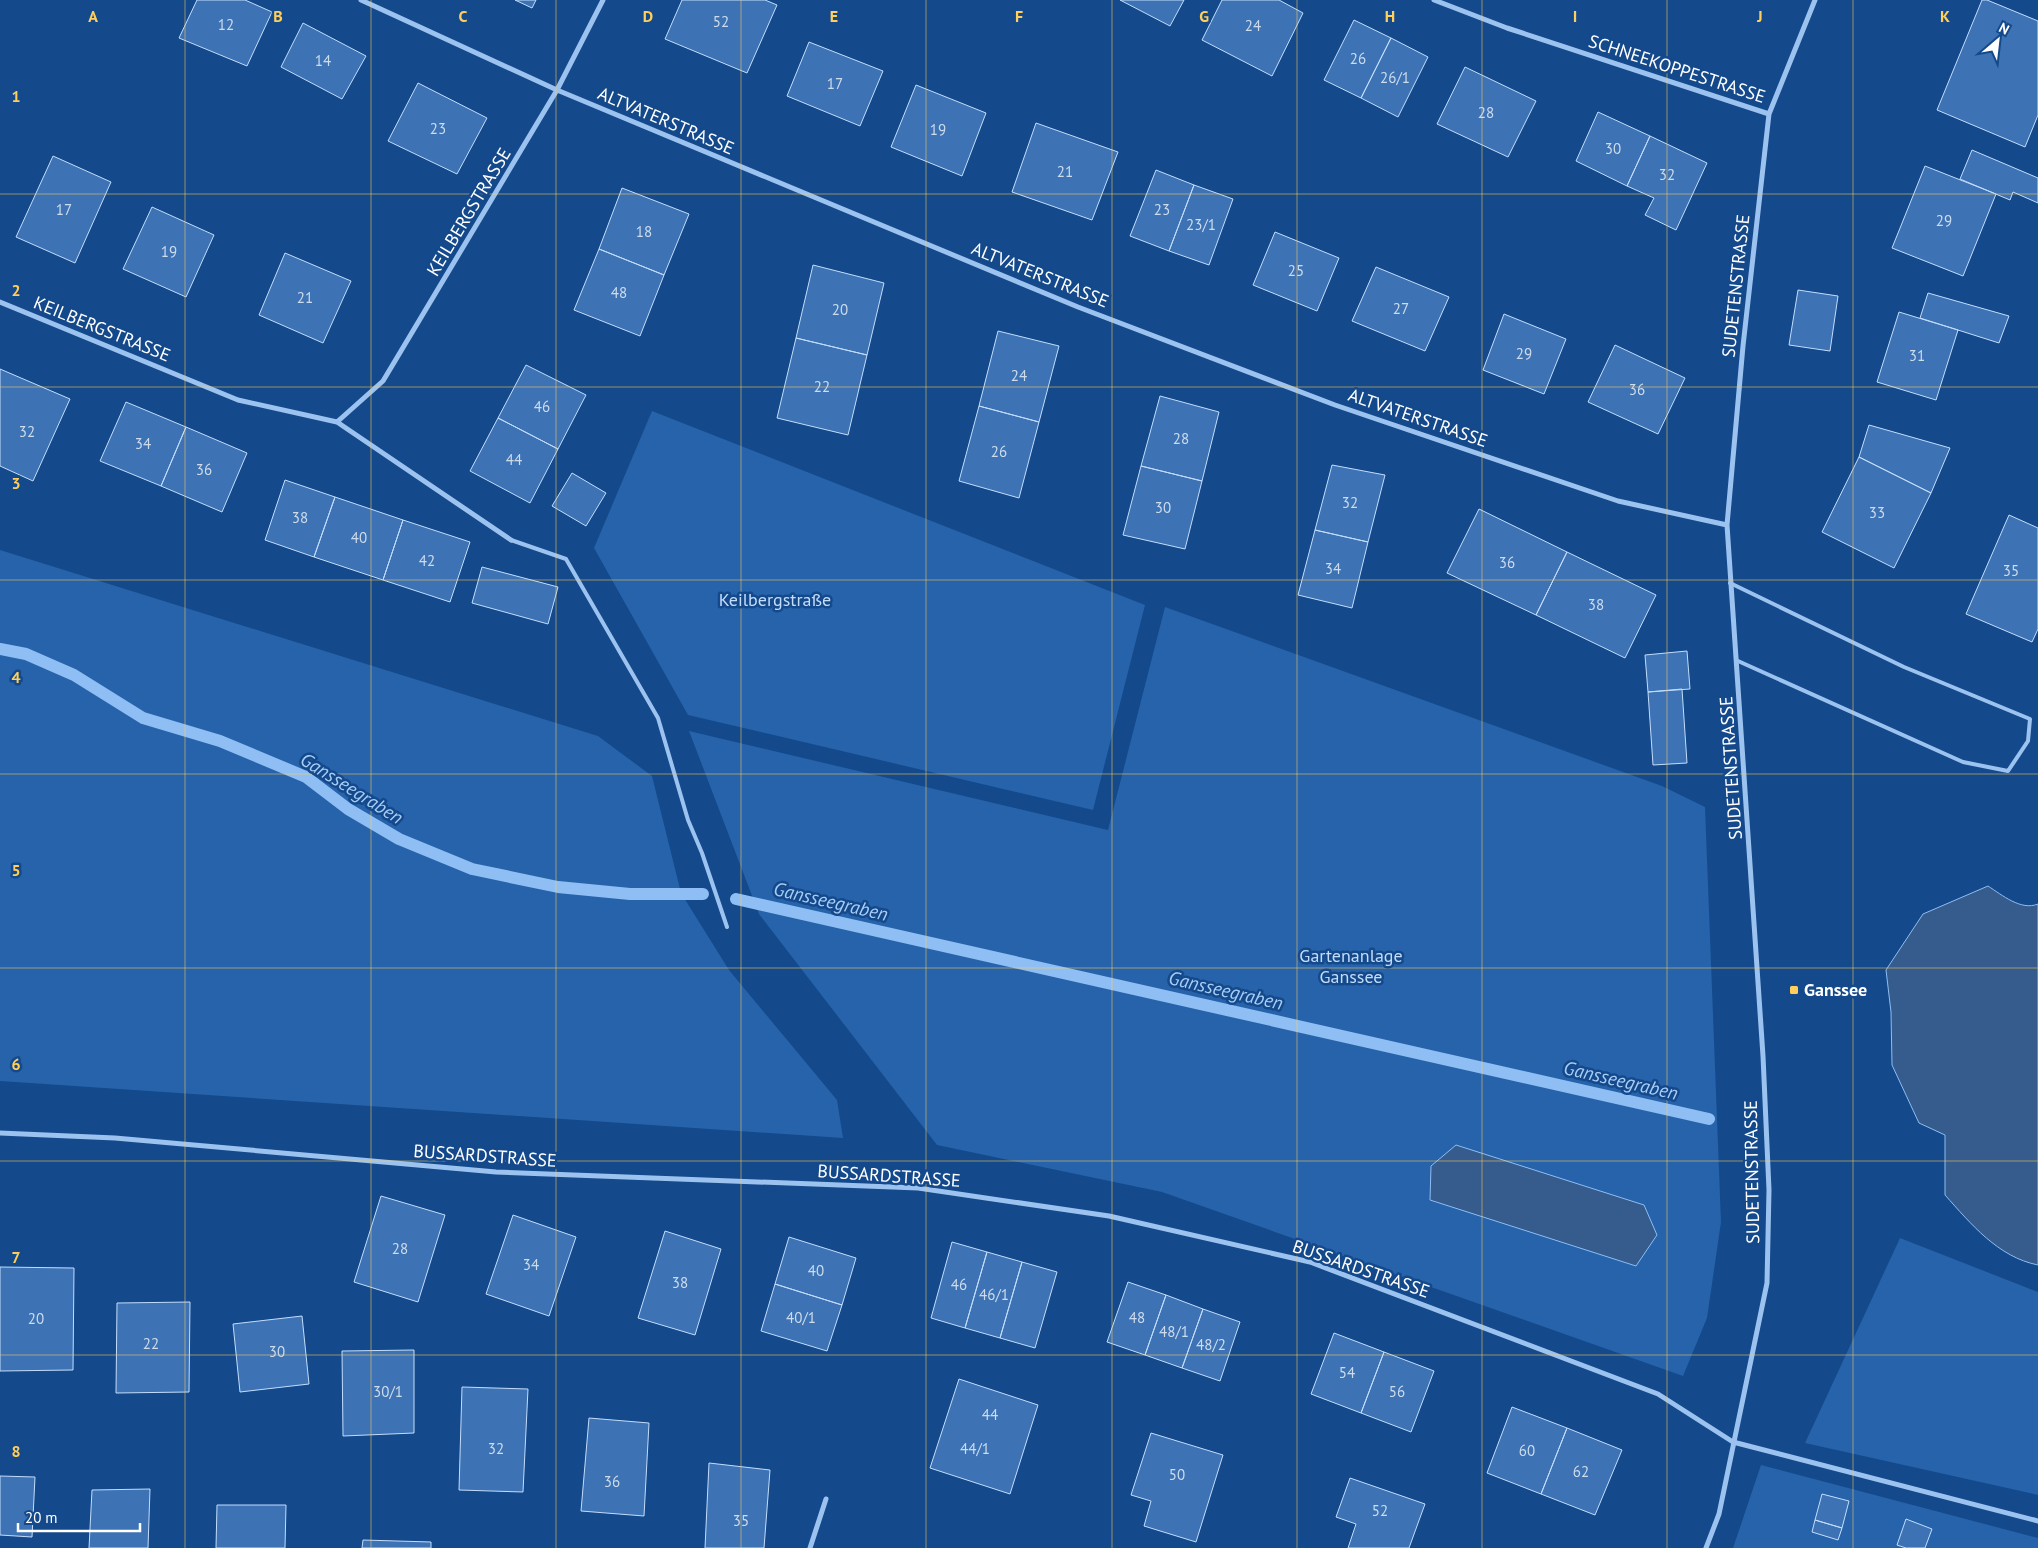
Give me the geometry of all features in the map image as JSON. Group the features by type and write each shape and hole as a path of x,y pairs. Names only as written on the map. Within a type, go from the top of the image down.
{"street":[{"name":"ALTVATERSTRASSE","path":"361,0 557,90 1078,307 1335,405 1618,501 1727,525"},
{"name":"KEILBERGSTRASSE","path":"337,422 383,381 557,90 603,0"},
{"name":"SCHNEEKOPPESTRASSE","path":"1434,0 1507,28 1769,114"},
{"name":"SUDETENSTRASSE","path":"1706,1548 1718,1514 1768,1283 1769,1190 1763,1056 1738,661 1730,583 1727,525 1743,346 1769,114 1815,0"},
{"name":"KEILBERGSTRASSE","path":"0,302 238,400 337,422 511,540"},
{"name":"BUSSARDSTRASSE","path":"0,1133 115,1138 496,1172 918,1188 1110,1216 1310,1262 1658,1394 1733,1442"},
{"path":"1733,1442 2038,1521"},
{"path":"810,1548 826,1499"}],"lane":[{"path":"511,540 566,560 658,718 688,820 702,853 727,927"},
{"path":"1730,583 1904,667 2030,719 2028,741 2008,771 1963,762 1738,661"}],"green space":[{"name":"Keilbergstraße","path":"652,411 1145,605 1093,810 688,715 594,548"},
{"path":"0,550 598,736 652,776 681,893 729,970 837,1100 843,1138 0,1081"},
{"name":"Gartenanlage Ganssee","path":"1165,607 1662,786 1705,807 1721,1222 1707,1318 1683,1376 1162,1192 937,1145 759,914 689,731 1108,830"},
{"path":"1900,1238 2038,1292 2038,1495 1805,1443"},
{"path":"1761,1465 2038,1538 2038,1548 1733,1548"}],"shaded area":[{"name":"Ganssee","path":"1988,886 2018,904 2032,906 2038,904 2038,1265 2010,1255 1986,1238 1945,1195 1945,1135 1919,1123 1892,1065 1891,1012 1886,970 1923,914"},
{"path":"1456,1145 1644,1205 1657,1235 1636,1266 1430,1200 1431,1166"}],"building":[{"path":"197,0 245,0 272,12 247,66 179,38"},
{"path":"515,0 536,0 532,8"},
{"path":"682,0 765,0 777,5 747,73 665,39"},
{"path":"1120,0 1184,0 1170,26"},
{"path":"1222,0 1279,0 1303,13 1272,76 1202,40"},
{"path":"1982,0 1987,0 2038,21 2038,115 2025,147 1937,110"},
{"path":"1354,20 1391,38 1361,98 1324,80"},
{"path":"303,23 366,56 342,99 281,67"},
{"path":"1391,38 1428,57 1398,117 1361,98"},
{"path":"809,42 883,71 860,126 787,96"},
{"path":"1465,67 1536,101 1508,157 1437,124"},
{"path":"418,83 487,118 457,174 388,141"},
{"path":"916,85 986,113 962,176 891,147"},
{"path":"1598,112 1650,136 1627,186 1576,161"},
{"path":"1036,123 1118,152 1092,220 1012,192"},
{"path":"1650,136 1707,163 1676,230 1645,215 1654,198 1627,186"},
{"path":"1972,150 2038,178 2038,203 2013,192 2010,200 1960,179"},
{"path":"53,156 111,182 75,263 16,237"},
{"path":"1925,166 1996,194 1963,276 1892,248"},
{"path":"1156,170 1194,185 1169,251 1130,236"},
{"path":"1194,185 1233,199 1209,265 1169,251"},
{"path":"622,188 689,214 664,275 599,249"},
{"path":"152,207 214,235 186,297 123,269"},
{"path":"1275,232 1339,258 1317,311 1253,285"},
{"path":"599,249 664,275 640,336 574,310"},
{"path":"285,253 351,281 323,343 259,315"},
{"path":"813,265 884,283 867,355 796,338"},
{"path":"1376,267 1449,297 1425,351 1352,321"},
{"path":"1798,290 1838,296 1830,351 1789,345"},
{"path":"1928,293 2009,316 1999,343 1920,318"},
{"path":"1899,312 1958,330 1936,400 1877,382"},
{"path":"1504,314 1566,339 1544,394 1483,370"},
{"path":"998,331 1059,346 1039,422 979,406"},
{"path":"796,338 867,355 848,435 777,418"},
{"path":"1615,345 1685,378 1658,434 1588,402"},
{"path":"526,365 586,395 558,449 498,418"},
{"path":"0,369 70,399 33,481 0,466"},
{"path":"1160,396 1219,412 1202,481 1141,466"},
{"path":"126,402 186,427 161,486 100,461"},
{"path":"979,406 1039,422 1019,498 959,481"},
{"path":"498,418 558,449 530,503 470,471"},
{"path":"1869,425 1950,448 1931,493 1859,457"},
{"path":"186,427 247,453 222,512 161,486"},
{"path":"1859,457 1931,493 1894,568 1822,532"},
{"path":"1332,465 1385,475 1368,542 1315,530"},
{"path":"1141,466 1202,481 1185,549 1123,535"},
{"path":"572,473 606,493 586,526 552,506"},
{"path":"285,480 335,497 314,557 265,540"},
{"path":"335,497 403,520 383,580 314,557"},
{"path":"1479,509 1567,552 1536,615 1447,573"},
{"path":"2009,515 2038,528 2038,629 2032,642 1966,614"},
{"path":"403,520 470,542 450,602 383,580"},
{"path":"1315,530 1368,542 1352,608 1298,595"},
{"path":"1567,552 1656,595 1625,658 1536,615"},
{"path":"482,567 558,587 548,624 472,603"},
{"path":"1687,651 1690,689 1648,692 1645,655"},
{"path":"1682,689 1687,763 1653,765 1648,692"},
{"path":"381,1196 445,1215 418,1302 354,1282"},
{"path":"513,1215 576,1237 549,1316 486,1294"},
{"path":"665,1231 721,1249 695,1335 638,1318"},
{"path":"789,1237 856,1258 842,1305 775,1284"},
{"path":"952,1242 987,1252 965,1328 931,1318"},
{"path":"987,1252 1022,1262 1000,1338 965,1328"},
{"path":"1022,1262 1057,1272 1035,1348 1000,1338"},
{"path":"0,1267 74,1268 73,1370 0,1371"},
{"path":"1128,1282 1166,1295 1145,1355 1107,1342"},
{"path":"775,1284 842,1305 827,1351 761,1331"},
{"path":"1166,1295 1203,1309 1182,1368 1145,1355"},
{"path":"190,1302 189,1392 116,1393 117,1303"},
{"path":"1203,1309 1240,1322 1220,1381 1182,1368"},
{"path":"302,1316 309,1384 240,1392 233,1324"},
{"path":"1334,1333 1384,1352 1361,1413 1311,1394"},
{"path":"414,1350 414,1433 343,1436 342,1351"},
{"path":"1384,1352 1434,1371 1411,1432 1361,1413"},
{"path":"959,1379 1038,1405 1010,1494 930,1468"},
{"path":"462,1387 528,1389 523,1492 459,1490"},
{"path":"1512,1407 1567,1428 1541,1494 1487,1473"},
{"path":"589,1418 649,1423 644,1516 581,1511"},
{"path":"1567,1428 1622,1450 1595,1515 1541,1494"},
{"path":"1151,1433 1223,1455 1196,1542 1144,1526 1151,1501 1131,1495"},
{"path":"709,1463 770,1470 764,1548 705,1548"},
{"path":"0,1476 35,1477 32,1537 0,1535"},
{"path":"1350,1478 1425,1504 1409,1548 1348,1548 1356,1524 1336,1517"},
{"path":"150,1489 148,1548 89,1548 92,1490"},
{"path":"1822,1494 1849,1501 1842,1528 1815,1520"},
{"path":"217,1505 286,1505 285,1548 216,1548"},
{"path":"1906,1519 1932,1529 1925,1548 1906,1548 1897,1545"},
{"path":"1815,1520 1842,1528 1838,1540 1812,1532"},
{"path":"363,1540 431,1542 431,1548 362,1548"}],"waterway":[{"name":"Gansseegraben","path":"0,649 26,654 74,675 143,718 220,741 306,777 348,809 399,839 472,869 558,887 630,894 703,894"},
{"name":"Gansseegraben","path":"736,899 1709,1119"}],"place":[{"name":"Ganssee","path":"1794,990"}]}
